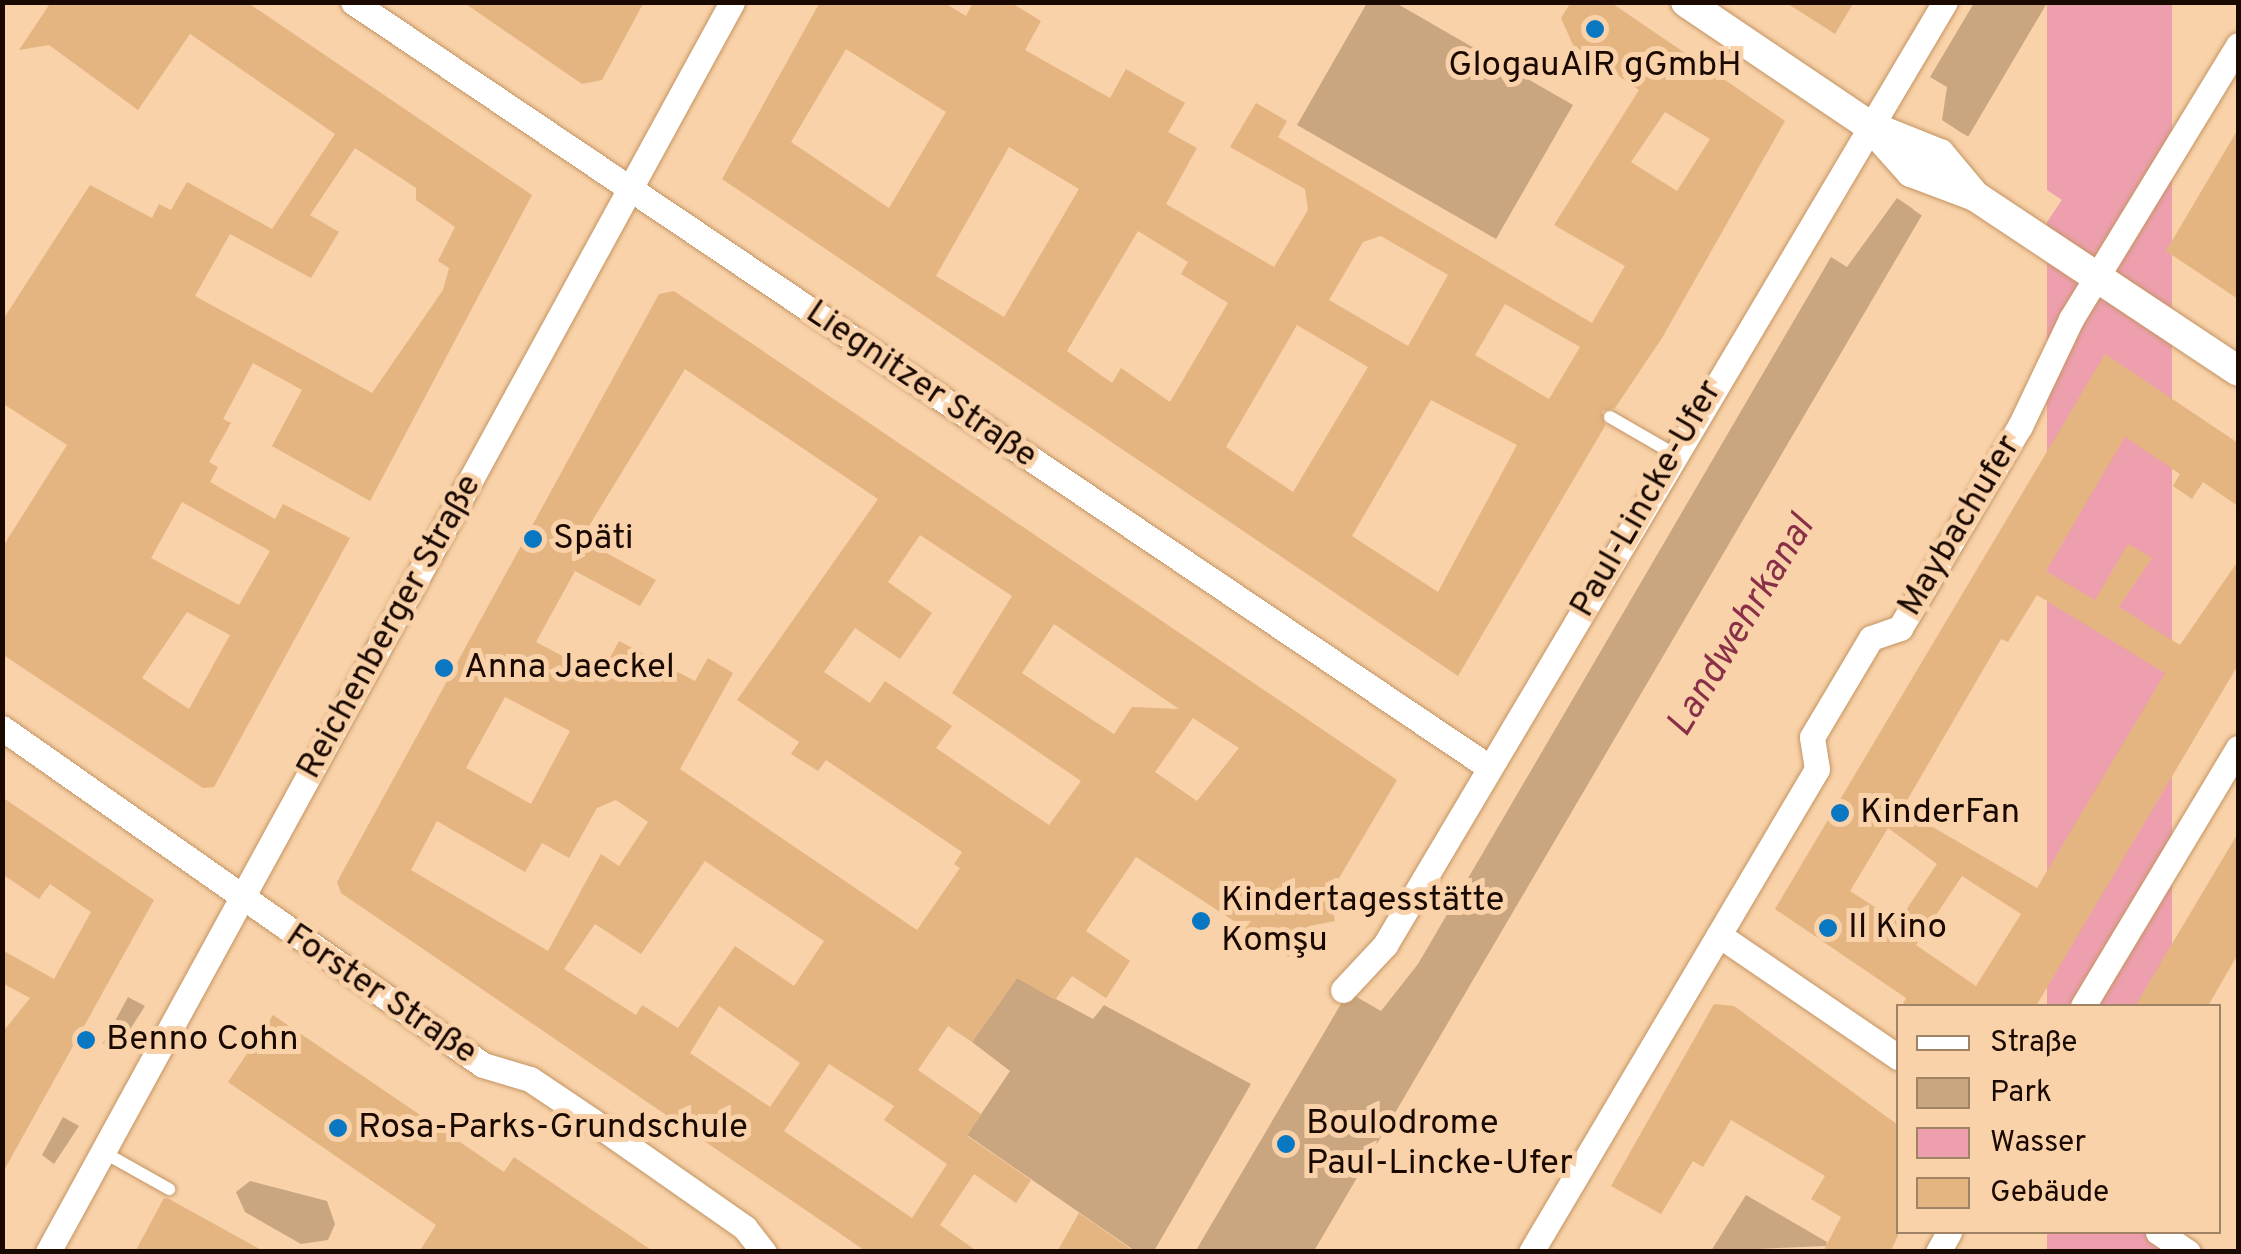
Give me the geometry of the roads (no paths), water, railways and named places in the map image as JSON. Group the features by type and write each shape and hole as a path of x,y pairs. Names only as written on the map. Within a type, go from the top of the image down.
{"street":[{"name":"Liegnitzer Straße","path":"353,2 1489,767"},
{"name":"Reichenberger Straße","path":"48,1252 732,2"},
{"path":"1686,2 1870,126 1900,164 1940,173 2238,371"},
{"name":"Paul-Lincke-Ufer","path":"1343,990 1384,946 1944,2"},
{"name":"Maybachufer","path":"1532,1251 1816,769 1812,737 1870,638 1900,628 2096,277 2238,44"},
{"name":"Forster Straße","path":"2,728 483,1065 545,1089 745,1228 764,1252"},
{"path":"2084,1004 2238,748"},
{"path":"1719,934 1896,1056"},
{"path":"2161,1234 2188,1252"}],"lane":[{"path":"1610,417 1674,454"},
{"path":"102,1152 169,1189"}],"water":[{"path":"2047,3 2172,3 2172,1004 2047,1004"},
{"path":"2047,1234 2172,1234 2172,1252 2047,1252"}],"place":[{"name":"GlogauAIR gGmbH","path":"1595,29"},
{"name":"Späti","path":"533,539"},
{"name":"Anna Jaeckel","path":"444,668"},
{"name":"KinderFan","path":"1840,813"},
{"name":"Kindertagesstätte Komşu","path":"1201,921"},
{"name":"Il Kino","path":"1828,928"},
{"name":"Benno Cohn","path":"86,1040"},
{"name":"Rosa-Parks-Grundschule","path":"338,1128"},
{"name":"Boulodrome Paul-Lincke-Ufer","path":"1286,1144"}],"water label":[{"name":"Landwehrkanal","path":"1742,627"}]}
